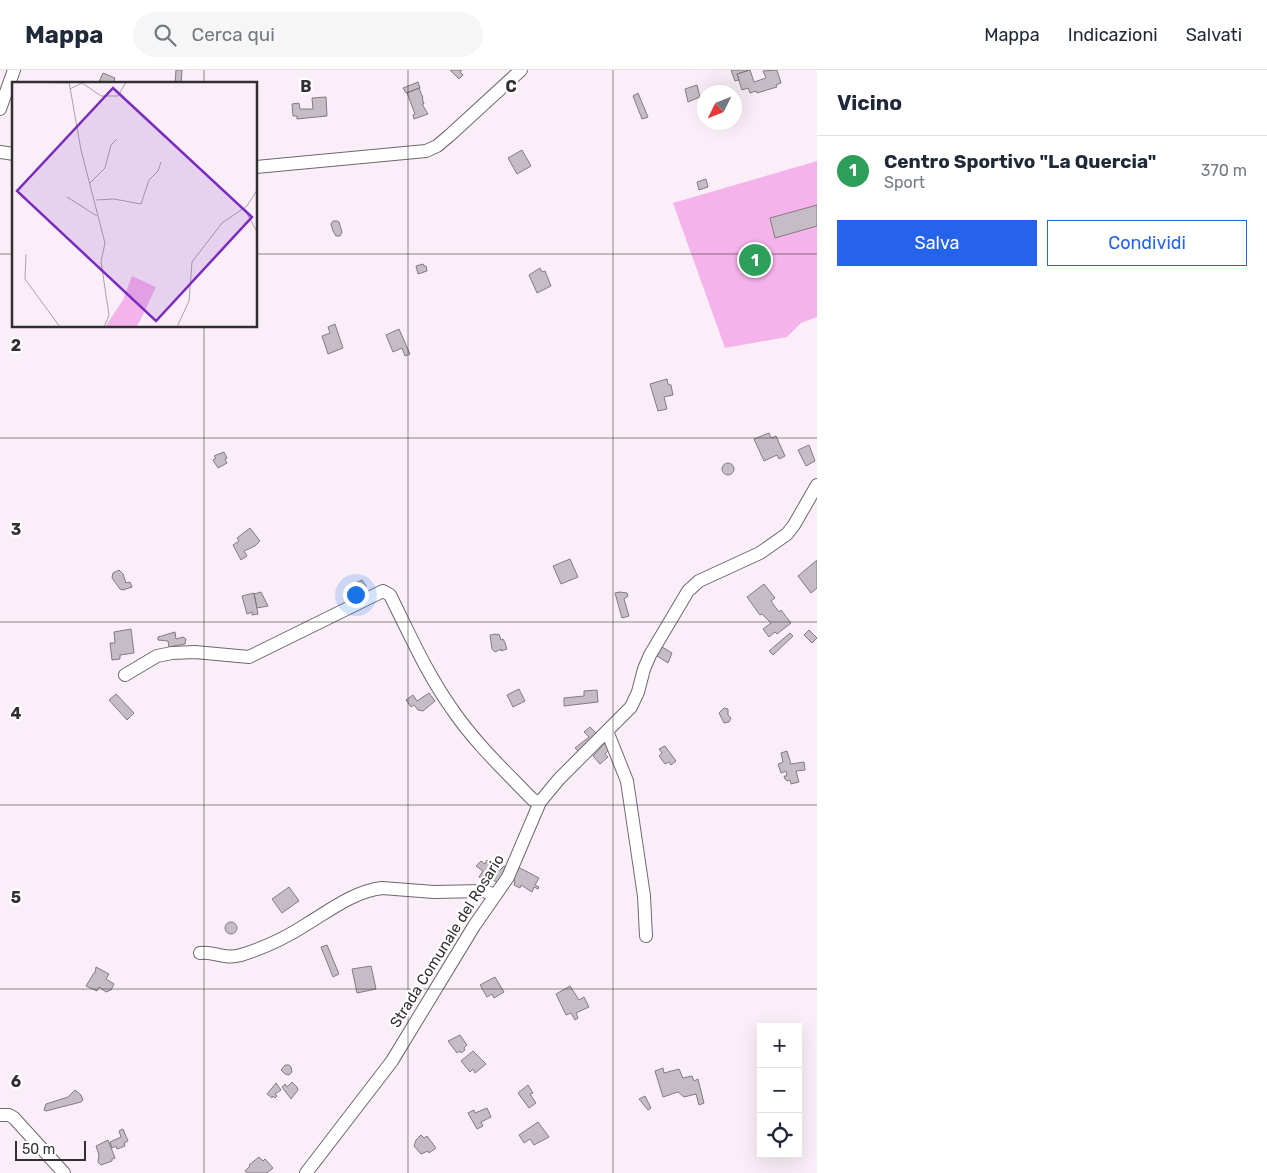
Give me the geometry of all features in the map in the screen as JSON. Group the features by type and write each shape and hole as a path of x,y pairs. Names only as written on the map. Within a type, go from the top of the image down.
{"street":[{"path":"0,109 14,70"},
{"path":"258,167 426,151 449,136 521,70"},
{"name":"Strada Comunale del Rosario","path":"306,1173 392,1060 474,926 508,876 540,802 559,779 631,706 638,692 650,655 688,591 699,581 760,553 782,538 794,525 817,485"},
{"path":"124,675 157,656 172,653 195,652 249,657 383,591 390,595 451,708 467,729 533,800 540,802"},
{"path":"608,731 627,781 644,896 646,936"},
{"path":"200,953 205,952 228,957 245,954 286,937 340,904 374,889 434,892 484,891 495,895"},
{"path":"0,1115 9,1114 14,1118 64,1173"}],"shaded area":[{"path":"817,161 817,317 801,323 787,337 725,348 673,203"}],"building":[{"path":"176,70 182,70 181,82 175,82"},
{"path":"450,70 462,70 460,72 463,75 459,79"},
{"path":"731,70 750,70 737,74 739,80 735,81"},
{"path":"750,70 754,82 766,78 763,71 777,70 781,83 776,85 777,87 757,93 756,91 750,93 748,88 742,90 737,74"},
{"path":"103,73 115,78 114,82 99,82"},
{"path":"418,82 420,88 406,93 403,88"},
{"path":"697,85 697,98 688,102 685,89"},
{"path":"419,88 423,98 424,104 422,104 428,114 414,119 413,115 415,114 407,93"},
{"path":"638,93 648,117 642,119 633,96"},
{"path":"326,97 327,116 297,119 297,116 293,116 292,104 299,103 300,109 313,109 312,98"},
{"path":"522,150 531,166 517,174 508,158"},
{"path":"706,179 708,187 699,190 697,182"},
{"path":"817,205 817,226 775,238 770,218"},
{"path":"333,221 339,222 342,232 340,236 336,236 333,231 331,224"},
{"path":"423,264 426,266 427,271 418,274 416,266"},
{"path":"540,268 542,272 545,271 551,286 537,293 529,275"},
{"path":"335,324 343,348 328,354 322,336 330,333 328,327"},
{"path":"399,329 410,354 405,356 402,348 393,352 386,335"},
{"path":"667,379 668,384 671,385 673,395 664,397 667,409 658,411 650,384"},
{"path":"769,433 771,438 776,436 785,456 779,459 777,455 764,461 754,439"},
{"path":"809,445 815,461 806,466 798,450"},
{"path":"224,452 227,463 218,468 213,460 216,458 214,456"},
{"path":"726,463 730,463 734,469 730,475 726,475 722,471 722,467"},
{"path":"250,528 260,541 255,546 244,551 247,556 241,560 233,545 239,541 237,538"},
{"path":"570,559 578,577 561,584 553,566"},
{"path":"817,560 817,588 811,593 798,576"},
{"path":"119,570 123,574 126,583 130,582 132,587 120,589 112,578 113,573"},
{"path":"362,580 366,586 354,592 351,585"},
{"path":"764,584 775,598 771,601 791,623 777,634 775,632 769,637 763,629 771,623 762,614 760,615 747,597"},
{"path":"366,586 368,594 358,597 355,592"},
{"path":"261,592 268,606 257,608 254,594"},
{"path":"254,593 258,614 252,615 252,612 247,614 242,596"},
{"path":"615,593 627,593 628,596 624,599 629,616 622,618"},
{"path":"131,629 134,653 120,655 120,659 112,660 110,643 115,643 114,632"},
{"path":"809,630 817,638 812,643 804,635"},
{"path":"175,632 176,639 183,637 186,639 185,644 169,647 168,641 158,640 158,637"},
{"path":"790,633 793,636 773,655 769,651"},
{"path":"499,634 501,640 503,639 507,649 495,652 492,649 490,635"},
{"path":"662,647 672,653 668,663 657,656"},
{"path":"519,689 525,701 513,707 507,695"},
{"path":"597,690 598,702 564,706 564,698 584,696 584,691"},
{"path":"429,693 435,701 423,711 418,710 414,705 411,707 406,700 413,695 417,701"},
{"path":"116,694 134,713 127,720 109,700"},
{"path":"724,708 728,709 728,715 731,718 729,722 724,723 719,713"},
{"path":"590,727 598,735 580,753 575,748 589,737 584,732"},
{"path":"605,743 611,748 605,754 608,757 600,764 593,756"},
{"path":"665,746 676,761 671,765 669,762 665,764 659,756 662,753 659,749"},
{"path":"787,751 791,764 804,762 805,770 796,771 799,782 791,784 790,780 787,781 785,779 784,776 787,776 786,771 781,773 778,764 783,762 781,753"},
{"path":"487,860 500,870 504,866 509,870 500,885 490,877 485,882 479,877 483,871 476,866 481,861 485,864"},
{"path":"518,867 539,878 535,885 539,887 538,889 534,887 532,892 521,885 520,888 514,885 515,881 512,880"},
{"path":"289,887 299,901 282,913 272,899"},
{"path":"229,922 233,922 237,928 233,934 229,934 225,930 225,926"},
{"path":"327,945 339,974 333,977 321,947"},
{"path":"371,966 376,989 357,993 352,969"},
{"path":"96,967 109,974 106,979 114,984 111,990 106,992 99,987 97,991 86,986 95,973"},
{"path":"495,977 504,992 494,998 492,994 487,997 480,985"},
{"path":"570,986 579,1000 584,997 589,1007 576,1013 578,1018 575,1020 571,1013 566,1015 556,994"},
{"path":"460,1035 467,1045 464,1048 465,1050 457,1053 448,1041"},
{"path":"473,1051 486,1064 475,1073 473,1069 470,1072 461,1061"},
{"path":"285,1065 291,1067 292,1072 289,1075 281,1070"},
{"path":"663,1068 664,1073 679,1069 683,1078 692,1076 694,1081 698,1079 704,1103 699,1105 696,1094 684,1097 678,1092 663,1097 655,1071"},
{"path":"292,1082 298,1090 291,1099 282,1087 285,1084 287,1087"},
{"path":"276,1083 281,1090 275,1094 277,1096 275,1098 273,1096 272,1098 267,1094"},
{"path":"528,1085 533,1093 530,1094 536,1103 529,1108 518,1093"},
{"path":"75,1090 81,1095 83,1100 81,1102 44,1110 46,1104 68,1097"},
{"path":"645,1096 651,1108 648,1110 639,1099"},
{"path":"487,1108 491,1117 481,1122 483,1126 477,1129 468,1113 474,1110 475,1113"},
{"path":"538,1122 549,1137 534,1145 530,1139 524,1143 519,1135"},
{"path":"123,1129 128,1141 124,1143 125,1146 117,1149 116,1146 112,1148 110,1142 121,1137 119,1131"},
{"path":"421,1135 424,1138 427,1136 436,1148 429,1153 428,1151 421,1154 414,1146 416,1140"},
{"path":"108,1140 115,1158 101,1165 98,1162 99,1155 96,1146"},
{"path":"259,1157 263,1161 265,1159 273,1168 267,1173 248,1173 245,1171 249,1165"}],"place":[{"name":"Centro Sportivo \"La Quercia\"","path":"755,260"}]}
